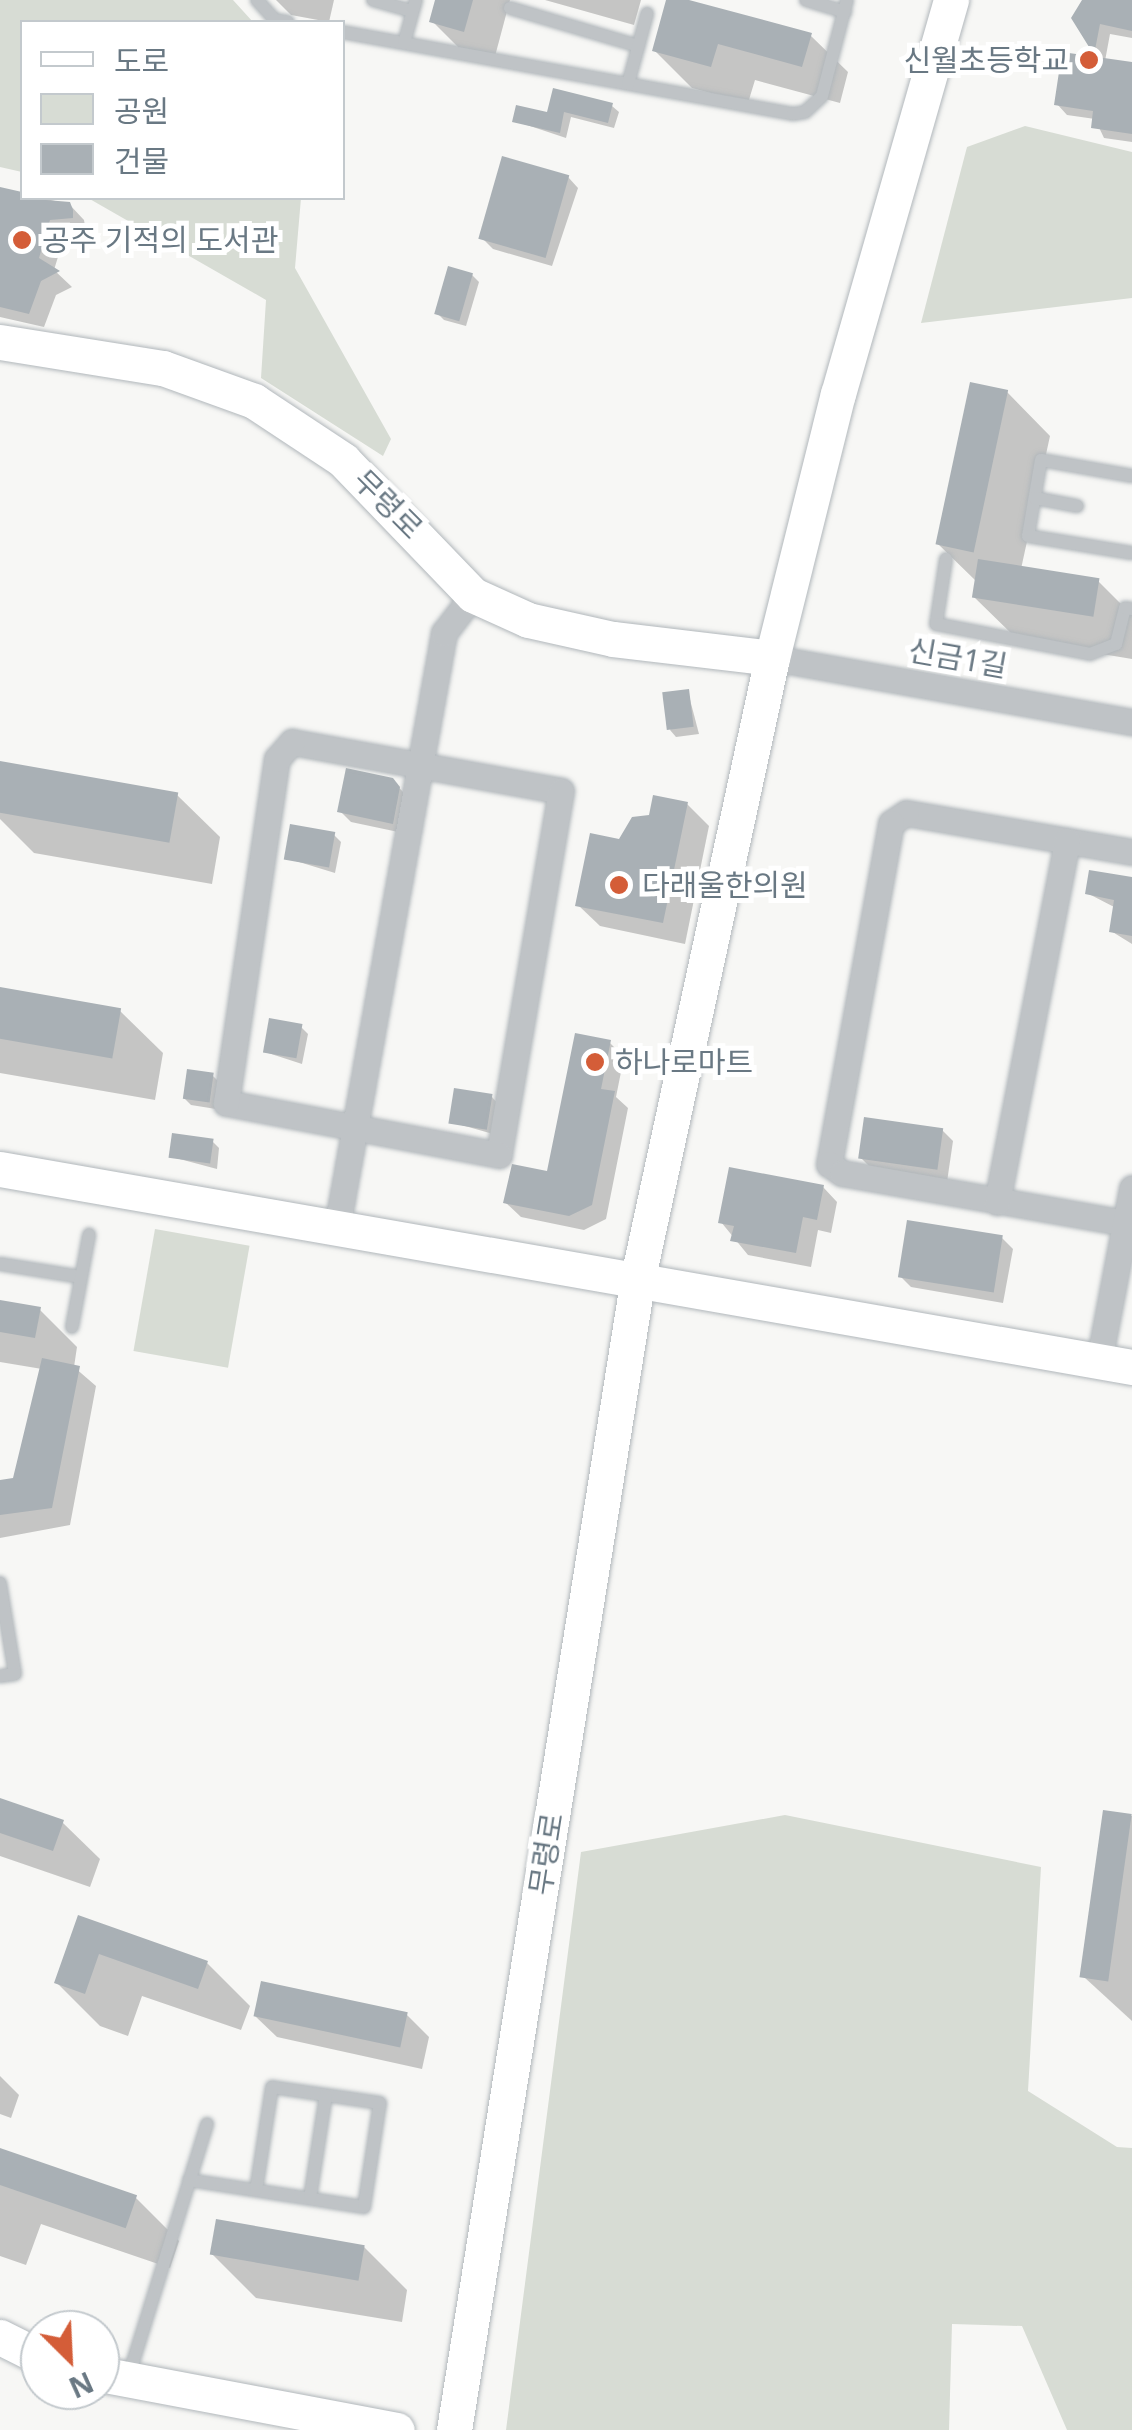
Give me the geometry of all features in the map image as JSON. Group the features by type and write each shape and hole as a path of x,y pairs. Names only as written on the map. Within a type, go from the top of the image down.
{"main road":[{"name":"무령로","path":"454,2430 638,1277 772,658 838,394 952,0"},
{"name":"무령로","path":"0,342 164,368 254,400 344,460 473,595 528,620 596,635 772,658"},
{"path":"0,1169 638,1277 1115,1364"},
{"path":"120,2378 397,2430"}],"street":[{"path":"337,1227 444,634 473,595"},
{"name":"신금1길","path":"772,658 1132,722"},
{"path":"292,742 561,791 499,1155 355,1128 226,1104 276,759 292,742"},
{"path":"1129,1224 997,1202 829,1164 891,824 906,813 1132,852"},
{"path":"997,1202 1067,841"},
{"path":"1115,1364 1132,1188"}],"lane":[{"path":"257,0 275,20"},
{"path":"373,0 414,6 404,44"},
{"path":"345,33 805,112 822,96 846,6 806,0"},
{"path":"510,8 638,46"},
{"path":"628,84 647,14"},
{"path":"1132,476 1042,460 1028,536 1132,553"},
{"path":"1035,498 1077,506"},
{"path":"946,559 936,624 1090,654 1116,644 1125,608 1132,609"},
{"path":"72,1328 89,1235"},
{"path":"0,1264 82,1278"},
{"path":"0,1584 3,1621 16,1674 0,1676"},
{"path":"189,2180 256,2190 364,2206 380,2103 272,2087 256,2190"},
{"path":"310,2198 326,2095"},
{"path":"120,2361 207,2124"}],"green space":[{"path":"0,0 233,0 251,20 20,20 20,172 0,167"},
{"path":"1025,126 1132,152 1132,298 921,323 967,147"},
{"path":"91,200 301,200 295,268 391,439 383,456 261,378 266,300"},
{"path":"155,1229 250,1246 228,1368 133,1351"},
{"path":"785,1815 1041,1867 1028,2091 1117,2147 1132,2148 1132,2430 1067,2430 1022,2326 952,2324 949,2430 506,2430 581,1852"}],"building":[{"path":"435,0 473,0 464,32 429,22"},
{"path":"666,0 689,0 812,33 802,67 718,44 711,67 652,51"},
{"path":"1082,0 1132,0 1132,31 1100,24 1094,55 1071,18"},
{"path":"1062,52 1132,62 1132,134 1091,128 1093,111 1054,105"},
{"path":"553,88 613,103 608,123 564,112 560,133 512,122 516,105 547,112"},
{"path":"502,156 569,175 546,258 478,239"},
{"name":"공주 기적의 도서관","path":"0,187 20,192 20,200 70,202 73,218 50,220 39,258 60,271 41,281 29,314 0,307"},
{"path":"448,266 473,273 459,321 434,314"},
{"path":"970,382 1008,390 974,552 935,544"},
{"path":"978,559 1099,578 1093,617 972,598"},
{"path":"689,689 694,727 667,730 662,692"},
{"path":"0,761 178,792 169,843 0,813"},
{"path":"346,768 393,778 400,787 393,824 337,812"},
{"path":"653,795 688,802 663,923 575,906 590,833 619,839 632,817 649,815"},
{"path":"290,824 335,832 329,867 284,859"},
{"path":"1089,870 1132,877 1132,936 1109,932 1114,900 1085,894"},
{"path":"0,987 121,1008 112,1059 0,1039"},
{"path":"269,1018 302,1024 296,1058 263,1052"},
{"path":"575,1033 611,1040 601,1089 615,1091 592,1205 569,1216 503,1203 512,1164 547,1171"},
{"path":"187,1069 214,1073 210,1102 183,1099"},
{"path":"454,1088 493,1094 487,1130 448,1124"},
{"path":"864,1117 943,1128 937,1170 858,1159"},
{"path":"172,1133 214,1139 210,1164 169,1158"},
{"path":"729,1167 824,1185 817,1220 803,1217 796,1253 730,1241 734,1226 718,1223"},
{"path":"907,1220 1003,1235 994,1292 898,1277"},
{"path":"0,1300 41,1307 35,1338 0,1332"},
{"path":"42,1358 80,1366 52,1508 0,1515 0,1480 13,1478"},
{"path":"0,1798 64,1820 53,1851 0,1833"},
{"path":"1103,1810 1132,1814 1108,1981 1079,1977"},
{"path":"78,1915 208,1961 198,1989 99,1954 85,1994 54,1983"},
{"path":"261,1981 408,2012 400,2047 254,2016"},
{"path":"0,2148 137,2195 126,2228 0,2185"},
{"path":"216,2219 365,2245 358,2281 210,2254"}],"place":[{"name":"신월초등학교","path":"1089,60"},
{"name":"공주 기적의 도서관","path":"22,240"},
{"name":"다래울한의원","path":"619,885"},
{"name":"하나로마트","path":"595,1062"}]}
